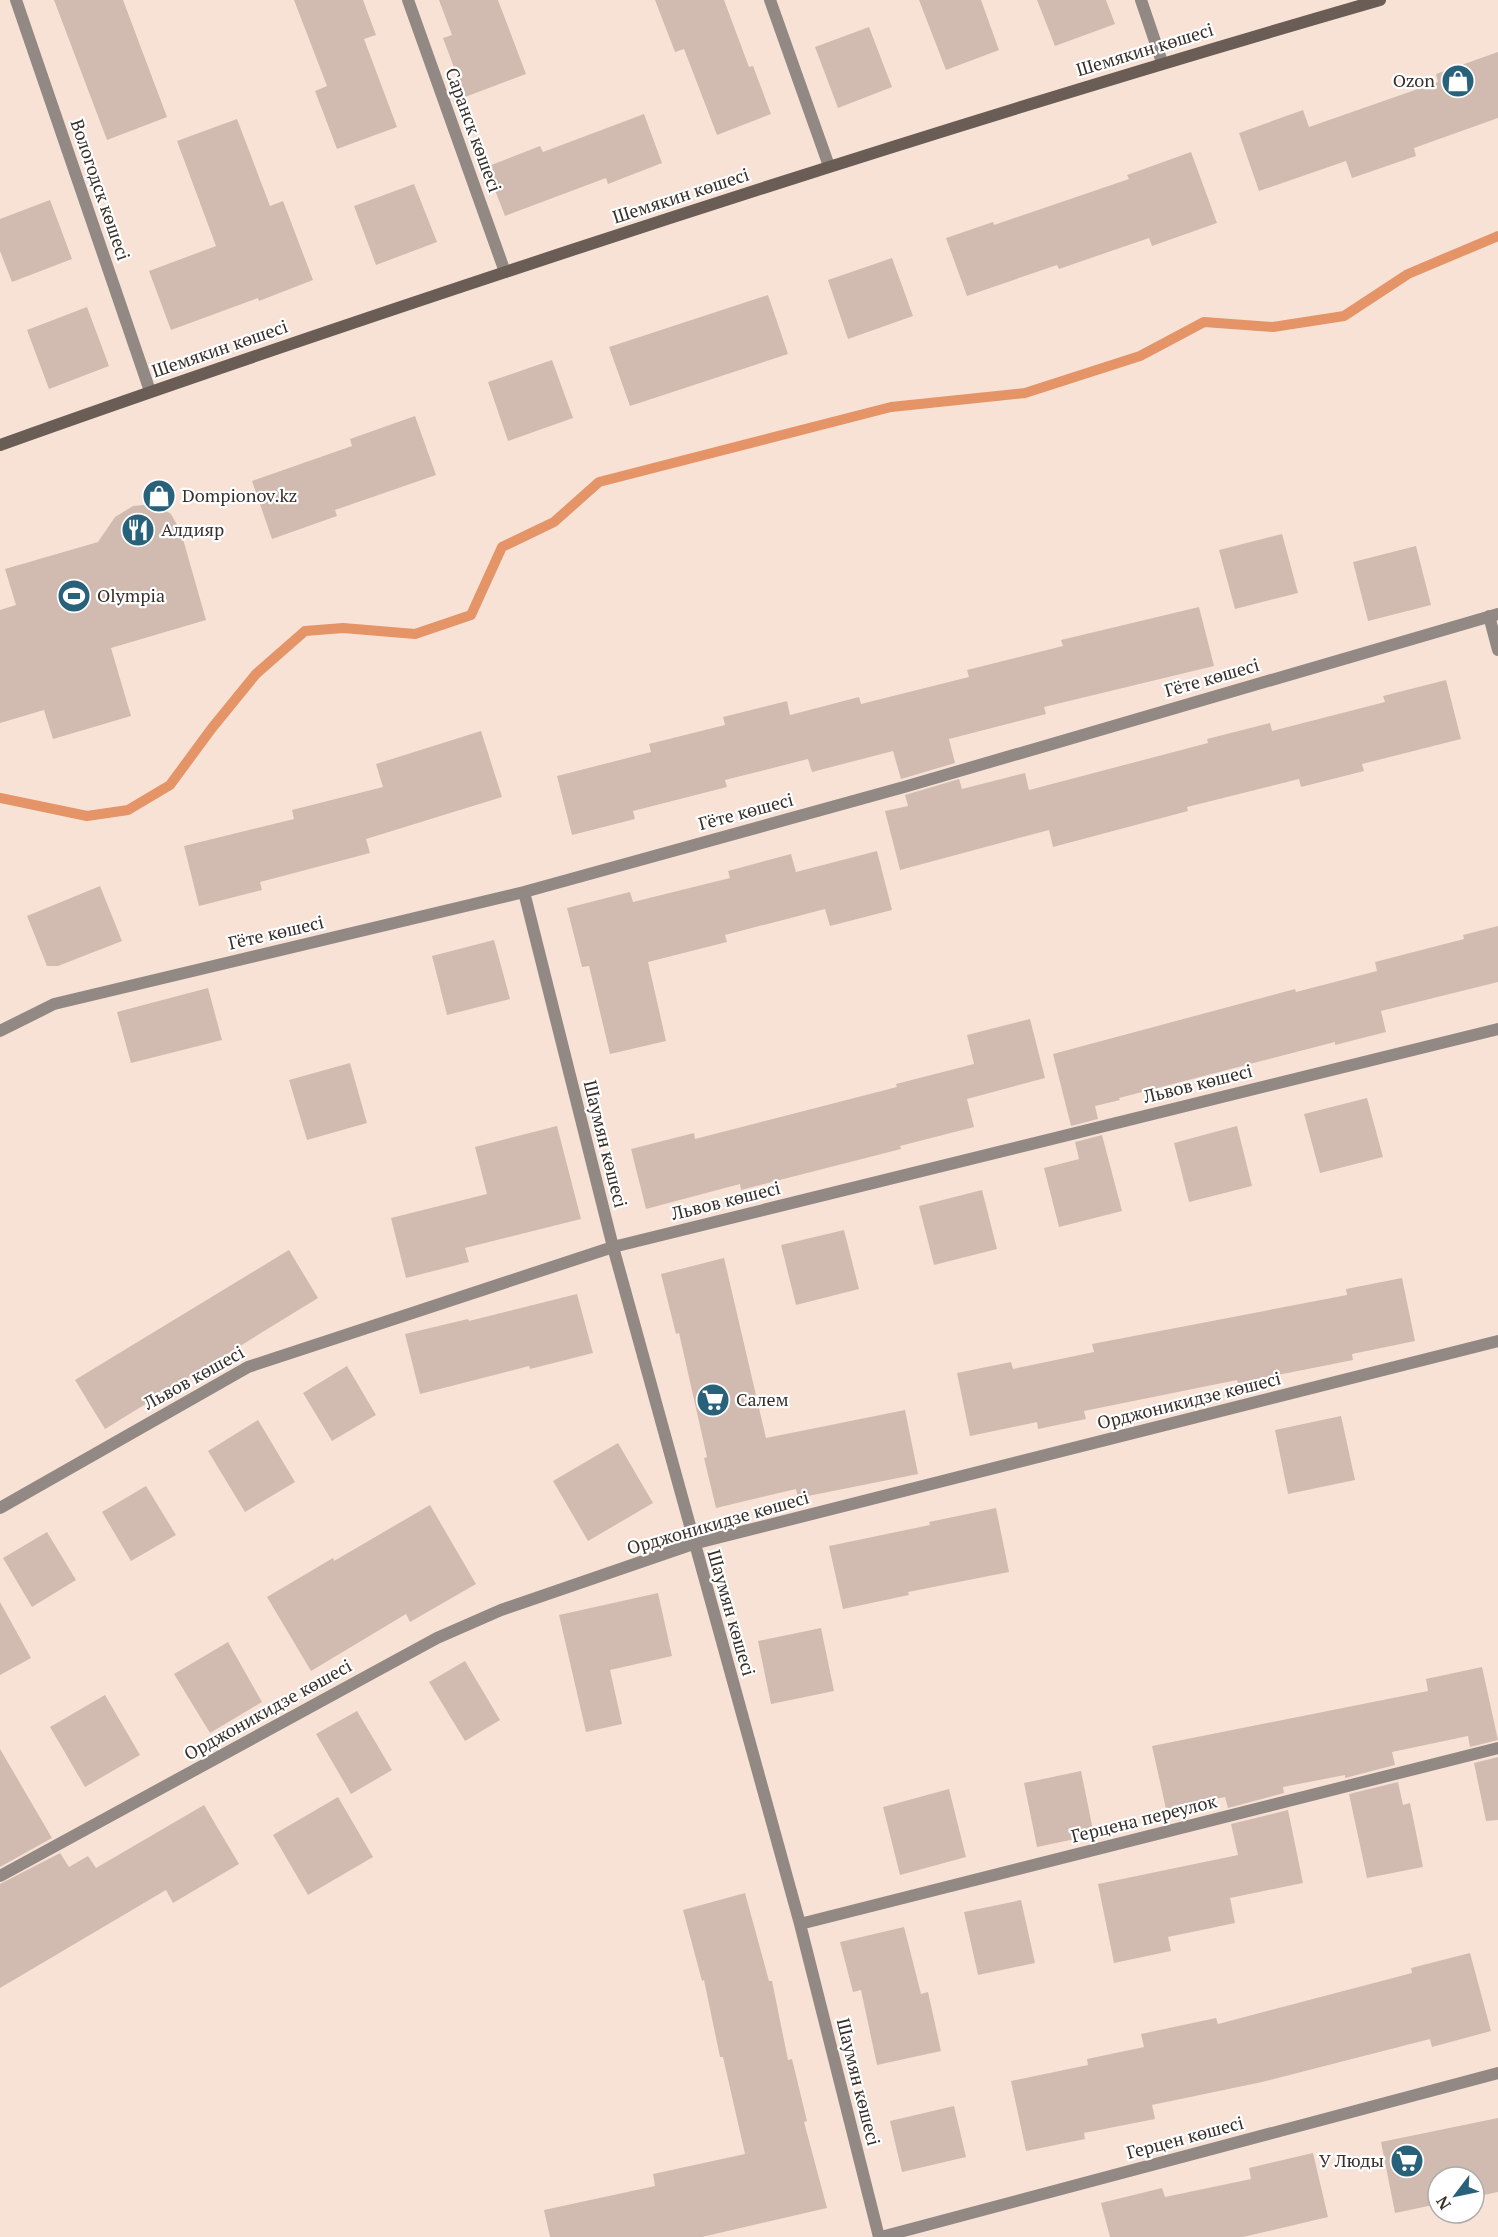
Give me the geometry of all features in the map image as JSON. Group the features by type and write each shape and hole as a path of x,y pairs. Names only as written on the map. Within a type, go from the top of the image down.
{"main road":[{"name":"Шемякин көшесі","path":"0,445 150,391 829,166 1162,63 1380,0"}],"street":[{"name":"Вологодск көшесі","path":"16,0 150,391"},
{"name":"Саранск көшесі","path":"408,0 505,272"},
{"path":"770,0 829,166"},
{"path":"1141,0 1162,63"},
{"path":"1494,615 1498,650"},
{"name":"Гёте көшесі","path":"0,1031 54,1004 524,892 916,784 1494,615"},
{"name":"Шаумян көшесі","path":"524,892 613,1247 693,1545 800,1924 880,2237"},
{"name":"Львов көшесі","path":"0,1508 248,1367 613,1247 1498,1029"},
{"name":"Орджоникидзе көшесі","path":"0,1876 437,1638 501,1610 693,1545 1498,1341"},
{"name":"Герцена переулок","path":"800,1924 1498,1749"},
{"name":"Герцен көшесі","path":"880,2237 1498,2073"}],"building":[{"path":"54,0 123,0 167,117 107,140"},
{"path":"294,0 363,0 376,35 364,39 397,127 337,149 315,91 327,86"},
{"path":"439,0 498,0 526,74 465,97 443,38 452,35"},
{"path":"655,0 724,0 749,67 753,66 771,114 717,135 684,49 675,52"},
{"path":"919,0 981,0 999,50 946,70"},
{"path":"1037,0 1106,0 1115,24 1055,46"},
{"path":"869,27 892,87 838,108 815,47"},
{"path":"1498,52 1498,118 1414,148 1416,156 1352,178 1346,161 1259,191 1239,133 1303,110 1309,127 1438,82 1436,74"},
{"path":"644,114 662,163 608,184 606,178 505,216 486,167 540,146 543,152"},
{"path":"237,119 270,206 283,201 313,280 259,301 258,298 171,330 149,271 216,246 177,141"},
{"path":"1191,152 1217,223 1152,246 1149,238 1059,269 1057,265 967,296 946,238 993,222 994,225 1129,179 1127,175"},
{"path":"414,184 437,242 376,265 354,206"},
{"path":"50,200 72,259 12,282 0,251 0,219"},
{"path":"892,258 913,316 848,339 828,280"},
{"path":"768,295 788,354 630,406 609,347"},
{"path":"87,307 109,366 49,389 27,330"},
{"path":"552,360 573,418 508,441 488,382"},
{"path":"415,416 436,475 335,510 337,516 272,539 252,481 352,446 350,439"},
{"path":"155,504 171,514 181,532 206,620 111,648 131,716 53,739 44,710 0,723 0,610 16,605 5,569 98,542 115,517 133,506"},
{"path":"1282,534 1298,593 1235,609 1219,550"},
{"path":"1416,546 1431,605 1368,621 1353,562"},
{"path":"1199,607 1214,666 1044,707 1046,714 949,739 955,763 901,779 893,751 812,772 808,759 725,780 727,787 633,811 635,819 572,835 557,776 651,752 649,744 725,725 723,717 787,701 790,715 859,697 861,704 969,677 967,670 1063,646 1061,640"},
{"path":"1446,680 1461,739 1362,764 1364,771 1301,787 1299,779 1187,807 1188,811 1053,847 1049,830 900,870 885,811 908,806 905,795 959,779 962,789 1025,773 1029,790 1208,743 1207,739 1270,723 1272,731 1385,702 1383,696"},
{"path":"481,731 502,797 366,839 370,853 260,882 262,890 199,906 184,846 294,819 292,810 383,787 376,764"},
{"path":"877,851 892,910 830,926 825,909 725,935 727,942 648,962 666,1041 610,1054 589,966 582,967 567,908 630,892 633,902 730,878 728,871 791,854 796,872"},
{"path":"100,886 122,941 58,966 47,966 27,916"},
{"path":"1498,926 1498,982 1381,1011 1386,1032 1335,1045 1335,1042 1119,1098 1120,1100 1095,1106 1098,1119 1071,1126 1053,1054 1295,989 1296,992 1377,971 1375,962 1464,939 1463,935"},
{"path":"494,940 510,999 447,1015 432,956"},
{"path":"208,988 222,1040 131,1063 117,1012"},
{"path":"1030,1019 1045,1078 967,1099 974,1127 900,1146 901,1149 741,1190 740,1184 646,1209 631,1149 694,1133 695,1139 897,1087 896,1084 974,1064 967,1035"},
{"path":"350,1063 367,1123 307,1140 289,1080"},
{"path":"1367,1098 1383,1157 1320,1173 1304,1114"},
{"path":"557,1126 581,1219 465,1248 469,1262 406,1278 391,1218 487,1194 475,1147"},
{"path":"1237,1126 1252,1186 1189,1202 1174,1143"},
{"path":"1102,1135 1122,1211 1059,1227 1044,1168 1079,1159 1075,1142"},
{"path":"982,1190 997,1249 934,1265 919,1206"},
{"path":"844,1230 859,1289 796,1305 781,1245"},
{"path":"289,1250 318,1298 105,1429 75,1380"},
{"path":"724,1258 766,1438 905,1410 918,1474 798,1498 796,1489 716,1508 679,1333 676,1334 661,1274"},
{"path":"1402,1278 1415,1341 1352,1354 1353,1360 1238,1383 1237,1380 1084,1411 1086,1419 1038,1429 1037,1422 970,1436 957,1373 1011,1362 1013,1369 1094,1352 1092,1344 1347,1295 1346,1289"},
{"path":"577,1294 593,1353 530,1369 529,1366 420,1394 405,1334 468,1319 469,1321"},
{"path":"347,1366 376,1415 332,1441 303,1393"},
{"path":"1341,1416 1355,1480 1288,1494 1275,1430"},
{"path":"258,1420 295,1482 245,1512 208,1451"},
{"path":"618,1443 653,1503 588,1541 553,1481"},
{"path":"146,1486 176,1535 131,1561 102,1512"},
{"path":"430,1505 476,1584 410,1622 406,1614 311,1671 267,1597"},
{"path":"996,1508 1009,1572 908,1592 909,1595 843,1609 829,1546 930,1525 929,1522"},
{"path":"47,1532 76,1580 32,1607 3,1558"},
{"path":"658,1593 672,1656 610,1670 622,1724 586,1732 559,1615"},
{"path":"0,1602 31,1658 0,1675"},
{"path":"821,1628 834,1691 771,1704 758,1641"},
{"path":"228,1642 262,1702 210,1733 174,1674"},
{"path":"465,1661 500,1720 465,1741 429,1682"},
{"path":"1482,1667 1498,1740 1470,1747 1468,1736 1392,1752 1395,1765 1345,1778 1345,1775 1283,1787 1284,1793 1228,1808 1225,1797 1166,1809 1152,1746 1428,1691 1426,1679"},
{"path":"105,1695 140,1755 85,1787 50,1727"},
{"path":"357,1711 392,1770 351,1794 316,1734"},
{"path":"0,1749 52,1838 0,1867"},
{"path":"1498,1757 1498,1820 1486,1821 1474,1763"},
{"path":"1081,1771 1094,1835 1037,1847 1024,1783"},
{"path":"1398,1782 1403,1805 1410,1803 1423,1867 1367,1878 1349,1794"},
{"path":"949,1789 966,1857 900,1875 883,1807"},
{"path":"338,1797 373,1857 308,1895 273,1835"},
{"path":"204,1805 239,1864 173,1903 166,1890 0,1988 0,1884 60,1853 69,1867 88,1856 96,1868"},
{"path":"1288,1810 1303,1883 1230,1898 1235,1923 1168,1937 1171,1951 1114,1963 1098,1884 1238,1855 1231,1824"},
{"path":"745,1893 769,1981 772,1981 788,2060 792,2059 807,2121 804,2122 827,2208 702,2237 550,2237 544,2210 655,2186 653,2174 745,2154 723,2057 720,2057 704,1980 702,1981 683,1910"},
{"path":"1021,1900 1035,1963 978,1975 964,1912"},
{"path":"904,1927 921,1994 928,1992 941,2051 877,2065 861,1990 853,1992 840,1942"},
{"path":"1470,1953 1491,2031 1432,2047 1430,2039 1262,2082 1152,2105 1155,2119 1084,2133 1085,2139 1026,2151 1011,2081 1088,2065 1087,2059 1144,2047 1141,2034 1216,2018 1218,2024 1412,1973 1411,1968"},
{"path":"954,2106 966,2157 902,2172 890,2121"},
{"path":"1498,2118 1498,2192 1486,2194 1486,2165 1426,2165 1426,2207 1395,2213 1381,2142"},
{"path":"1313,2153 1328,2217 1243,2237 1110,2237 1101,2203 1162,2188 1165,2197 1251,2179 1249,2168"}],"waterway":[{"path":"0,798 87,816 128,810 170,785 256,674 305,631 343,628 415,634 471,615 502,547 554,522 599,482 891,407 1025,393 1140,356 1204,322 1273,327 1344,316 1408,274 1498,236"}],"place":[{"name":"Ozon","path":"1458,81"},
{"name":"Dompionov.kz","path":"159,496"},
{"name":"Алдияр","path":"138,530"},
{"name":"Olympia","path":"74,596"},
{"name":"Салем","path":"713,1400"},
{"name":"У Люды","path":"1407,2161"}]}
